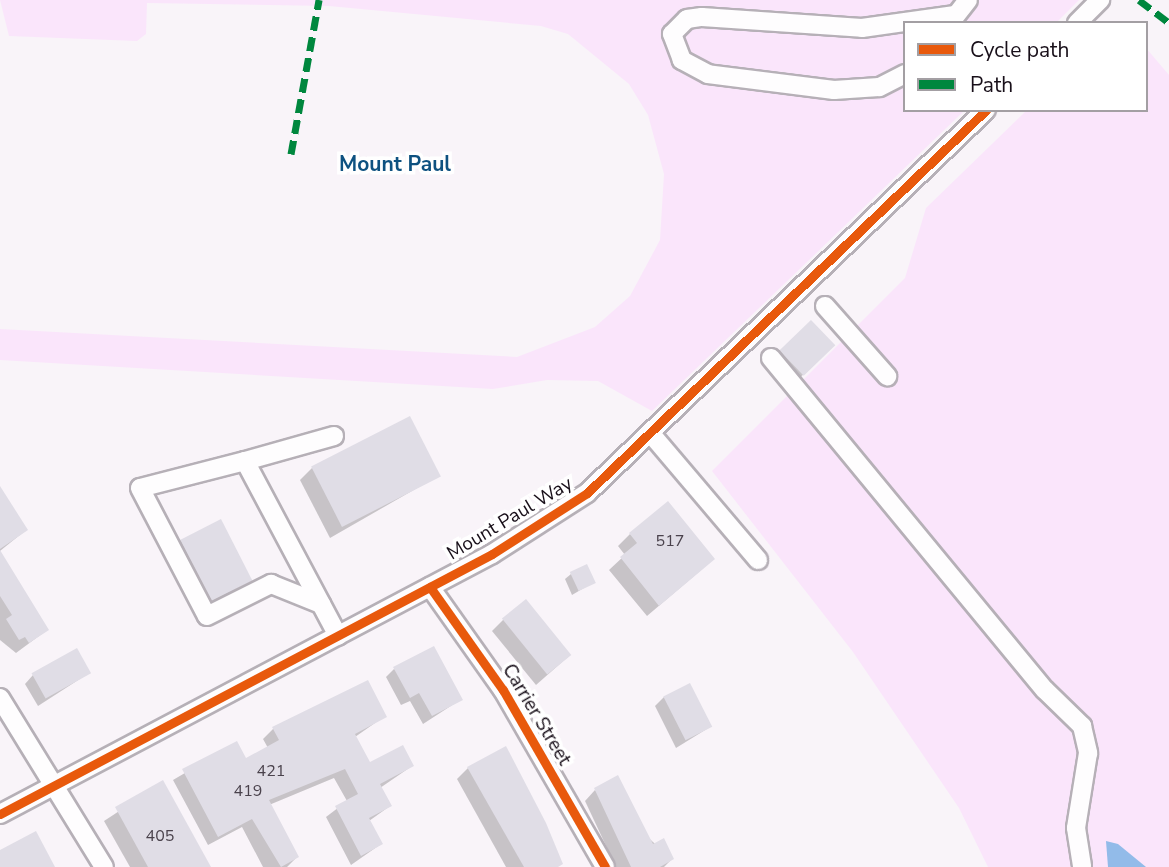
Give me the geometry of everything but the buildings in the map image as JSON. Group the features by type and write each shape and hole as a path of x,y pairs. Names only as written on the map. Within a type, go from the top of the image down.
{"street":[{"path":"933,21 953,19 968,0"},
{"path":"1079,21 1100,0"},
{"path":"903,24 862,28 702,17 687,19 672,34 682,60 708,74 834,90 879,87 903,75"},
{"name":"Mount Paul Way","path":"0,814 430,587 545,522 652,435 984,112"},
{"path":"825,306 887,376"},
{"path":"771,358 1045,690 1082,726 1088,753 1076,828 1082,867"},
{"path":"652,435 758,560"},
{"path":"321,604 271,584 207,616 140,488 334,436"},
{"path":"245,461 338,636"},
{"name":"Carrier Street","path":"430,587 503,690 605,867"},
{"path":"0,698 104,867"}],"shaded area":[{"path":"0,0 1079,0 1058,21 903,21 903,112 963,112 652,411 598,381 547,380 493,389 0,360 0,329 517,357 595,327 630,296 660,240 664,174 648,115 629,84 568,34 541,26 329,6 147,3 146,34 137,41 9,36"},
{"path":"1148,50 1169,75 1169,867 988,867 959,808 853,652 712,471 905,278 926,208 1025,112 1148,112"}],"water":[{"path":"1106,841 1118,844 1146,867 1108,867"}],"marked path":[{"path":"291,154 319,0"},
{"path":"1139,0 1169,23"}],"cycle path":[{"path":"0,814 492,554 587,493 984,112"},
{"path":"430,587 503,690 605,867"}],"district":[{"name":"Mount Paul","path":"395,164"}]}
